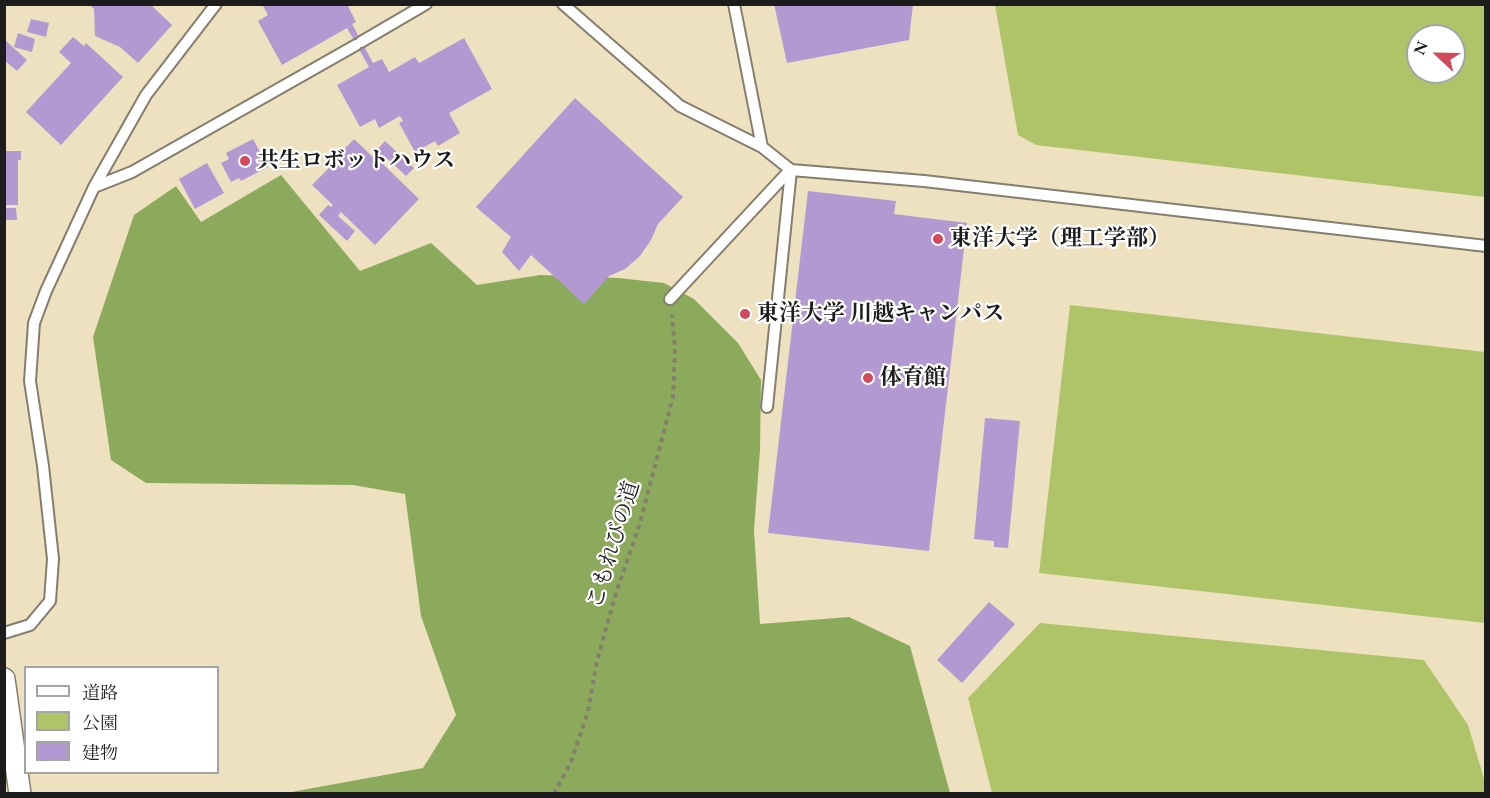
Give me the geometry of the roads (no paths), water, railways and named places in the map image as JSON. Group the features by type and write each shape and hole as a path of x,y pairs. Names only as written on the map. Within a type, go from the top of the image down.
{"street":[{"path":"4,679 20,794"}],"lane":[{"path":"4,633 30,624 50,601 53,559 43,466 30,381 34,323 45,291 94,187 146,95 216,4"},
{"path":"94,187 132,172 426,4"},
{"path":"734,4 762,147"},
{"path":"566,5 680,106 762,147 791,170 924,181 1485,246"},
{"path":"670,299 791,170"},
{"path":"767,407 791,170"}],"place":[{"name":"共生ロボットハウス","path":"245,161"},
{"name":"東洋大学（理工学部）","path":"938,239"},
{"name":"東洋大学 川越キャンパス","path":"745,314"},
{"name":"体育館","path":"868,378"}]}
